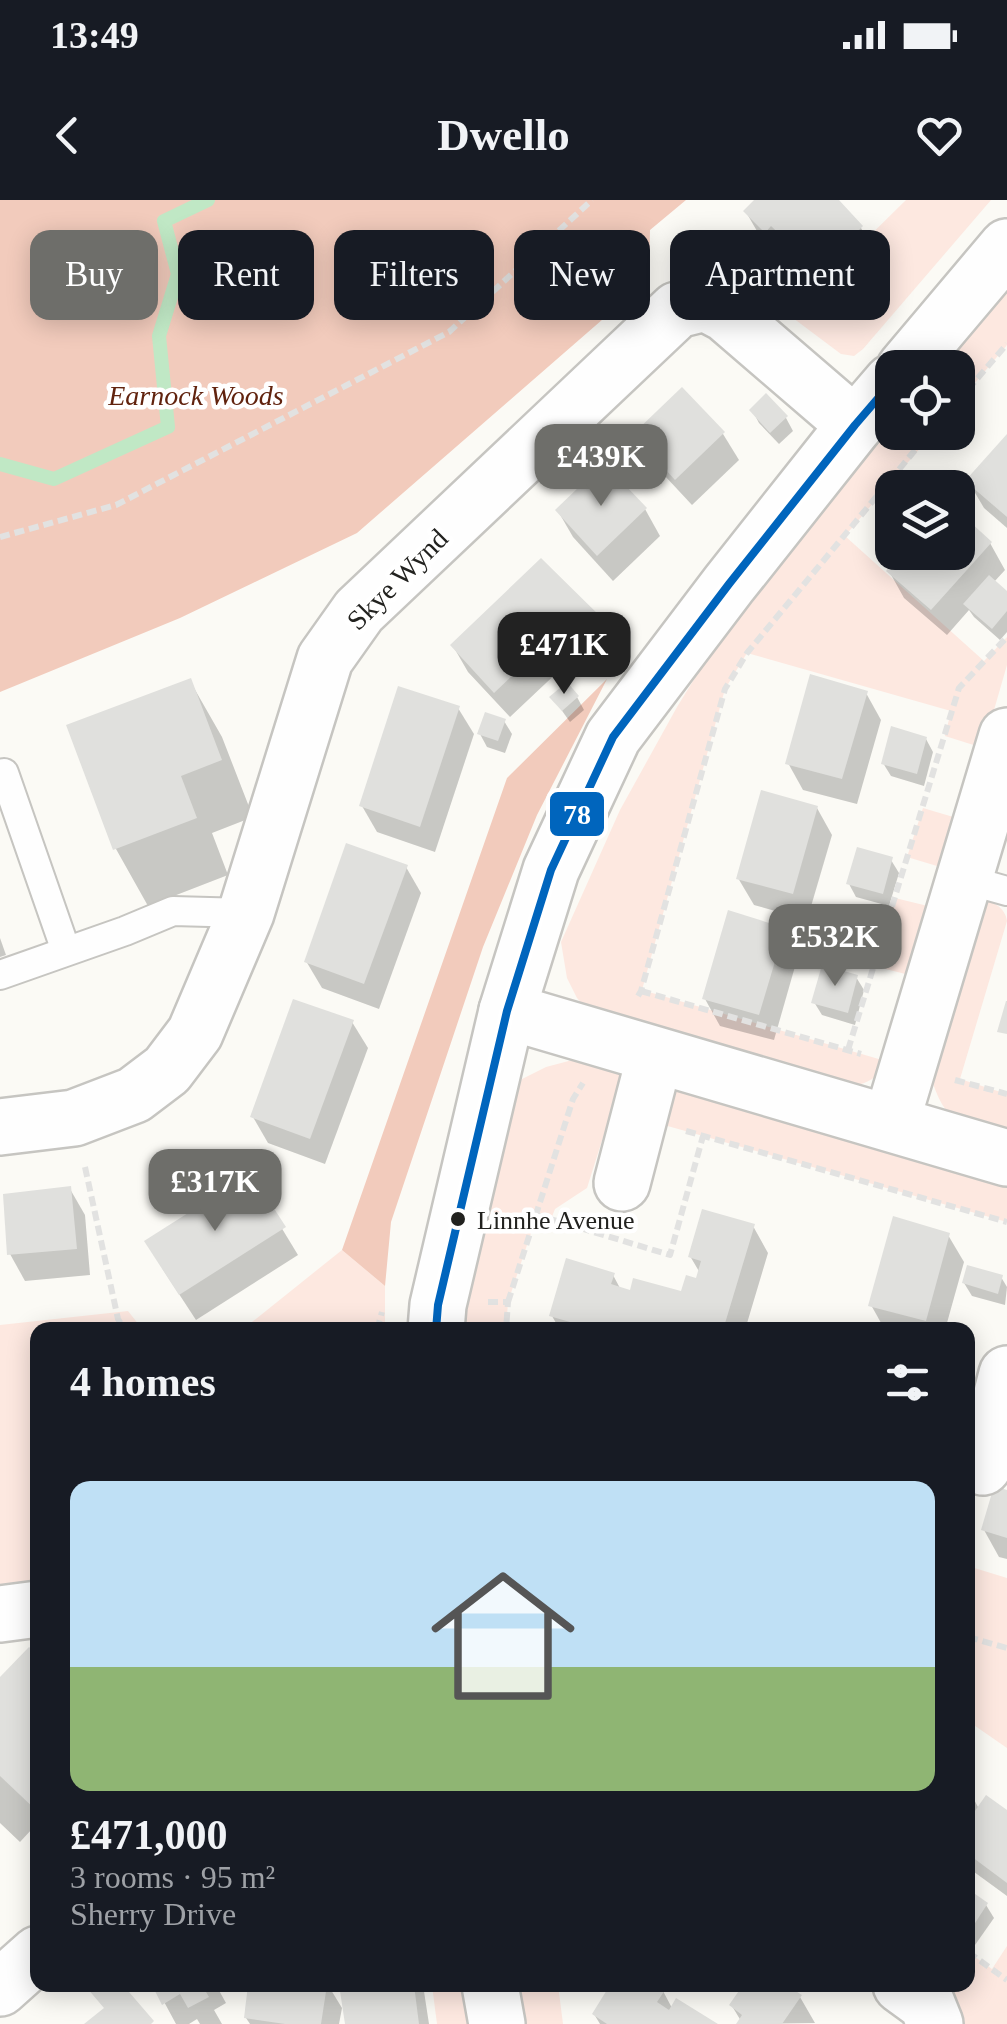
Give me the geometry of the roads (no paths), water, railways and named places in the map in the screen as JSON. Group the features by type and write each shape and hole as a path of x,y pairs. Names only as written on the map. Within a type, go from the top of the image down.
{"street":[{"path":"920,350 1007,247"},
{"name":"Skye Wynd","path":"0,1127 74,1118 134,1095 167,1070 195,1033 246,914 325,658 359,611 678,310 705,303 726,314 855,425"},
{"path":"437,1322 507,1011 551,870 613,737 875,402"},
{"path":"892,1122 908,1067 986,885 1007,736"},
{"path":"507,1011 1007,1158"},
{"path":"622,1183 639,1118 632,1048"},
{"path":"983,1466 1007,1374"},
{"path":"0,1614 30,1609"},
{"path":"0,1988 30,1961"},
{"path":"491,1992 498,2024"},
{"path":"910,1992 926,2004 935,2024"}],"lane":[{"path":"4,773 66,951"},
{"path":"0,975 172,911 246,914"}],"waterway":[{"path":"0,464 54,479 168,427 159,336 178,274 164,221 208,200"}],"place":[{"name":"Linnhe Avenue","path":"458,1219"}],"park label":[{"name":"Earnock Woods","path":"196,395"}]}
